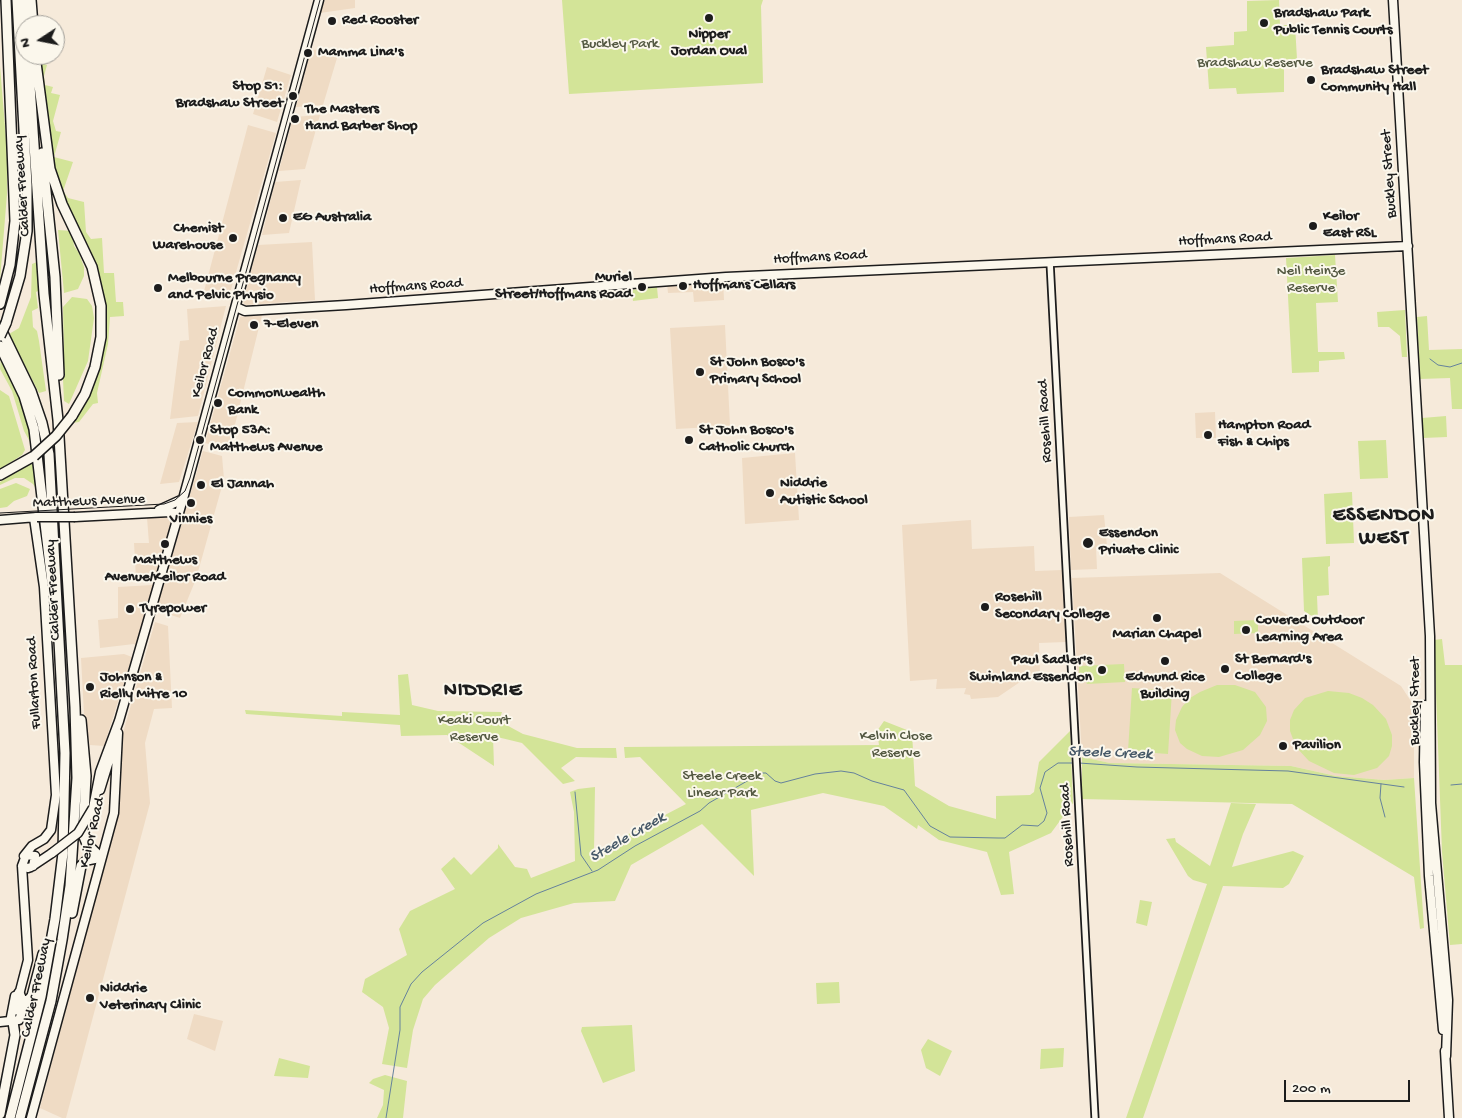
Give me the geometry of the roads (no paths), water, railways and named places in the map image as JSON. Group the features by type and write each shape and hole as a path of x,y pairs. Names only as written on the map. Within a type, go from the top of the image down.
{"highway":[{"path":"0,304 10,264 15,221 6,0"},
{"path":"0,336 14,300 25,254 28,208 17,0"},
{"path":"24,0 25,15"},
{"path":"31,0 32,15"},
{"name":"Calder Freeway","path":"20,1118 50,1000 70,886 75,823 77,754 58,420 43,285 29,65"},
{"path":"36,65 42,162 54,277 58,420"},
{"path":"0,475 34,456 56,436 72,416 85,394 95,367 101,337 101,306 92,267 52,178 45,145 38,92"},
{"name":"Calder Freeway","path":"3,325 31,391 47,446 55,536 66,803 59,888 48,959 10,1118"},
{"path":"0,346 24,396 34,429 53,596 58,611"},
{"path":"50,1000 64,956 80,868 87,860 99,857 87,844 83,832 85,761 74,675"},
{"path":"0,1114 15,1033 11,1017 29,1002 38,976 46,942 66,803"},
{"path":"87,844 92,846 101,844"},
{"path":"19,993 22,1000 29,1002"}],"main road":[{"name":"Keilor Road","path":"93,808 183,499 319,0"},
{"name":"Buckley Street","path":"1393,0 1428,636 1431,803 1448,1000 1446,1056 1449,1118"},
{"name":"Hoffmans Road","path":"236,307 245,311 346,306 598,287 663,280 1408,246"},
{"path":"147,513 183,499"},
{"name":"Matthews Avenue","path":"0,520 36,521 56,517 147,513 178,514"},
{"name":"Fullarton Road","path":"33,866 36,848 48,834 53,824 56,789 44,587 36,521"},
{"name":"Keilor Road","path":"31,1118 86,911 89,891 115,808 119,721"},
{"name":"Keilor Road","path":"33,866 52,854 78,833 93,808 104,778 105,765"},
{"name":"Keilor Road","path":"99,857 111,808 113,782 112,774 105,765"},
{"path":"105,765 114,767 116,773"},
{"path":"104,778 110,778 113,782"},
{"name":"Fullarton Road","path":"24,856 32,846 40,842"},
{"path":"11,1017 24,979 28,960 22,866 24,856 29,854 35,856 52,854"},
{"path":"22,866 33,866 28,877 25,894"},
{"path":"11,1017 16,989 24,979"}],"street":[{"name":"Rosehill Road","path":"1050,262 1095,1118"}],"waterway":[{"path":"1430,359 1438,365 1450,367 1462,363"},
{"name":"Steele Creek","path":"386,1118 400,1030 400,1007 411,984 422,972 483,923 536,894 598,870 635,846 700,811 709,803 761,773 766,773 775,781 781,783 815,774 841,771 854,773 872,781 904,790 930,826 950,837 1005,838 1022,825 1038,826 1044,821 1047,813 1040,788 1045,772 1058,763 1075,763"},
{"name":"Steele Creek","path":"1079,763 1137,767 1288,771 1404,787"},
{"path":"1381,784 1380,798 1385,817"},
{"name":"Steele Creek","path":"1451,785 1462,784"},
{"path":"575,792 581,855 592,871"}],"tram line":[{"path":"0,513 164,504 175,500 185,491 320,0"}],"place":[{"name":"Nipper Jordan Oval","path":"709,18"},
{"name":"Red Rooster","path":"332,21"},
{"name":"Bradshaw Park Public Tennis Courts","path":"1264,23"},
{"name":"Mamma Lina's","path":"308,53"},
{"name":"Bradshaw Street Community Hall","path":"1311,80"},
{"name":"Stop 51: Bradshaw Street","path":"293,96"},
{"name":"The Masters Hand Barber Shop","path":"295,119"},
{"name":"EG Australia","path":"283,218"},
{"name":"Keilor East RSL","path":"1313,226"},
{"name":"Chemist Warehouse","path":"233,238"},
{"name":"Hoffmans Cellars","path":"683,286"},
{"name":"Muriel Street/Hoffmans Road","path":"642,287"},
{"name":"Melbourne Pregnancy and Pelvic Physio","path":"158,288"},
{"name":"7-Eleven","path":"254,325"},
{"name":"St John Bosco's Primary School","path":"700,372"},
{"name":"Commonwealth Bank","path":"218,403"},
{"name":"Hampton Road Fish & Chips","path":"1208,435"},
{"name":"Stop 53A: Matthews Avenue","path":"200,440"},
{"name":"St John Bosco's Catholic Church","path":"689,440"},
{"name":"El Jannah","path":"201,485"},
{"name":"Niddrie Autistic School","path":"770,493"},
{"name":"Vinnies","path":"191,503"},
{"name":"Essendon Private Clinic","path":"1088,543"},
{"name":"Matthews Avenue/Keilor Road","path":"165,544"},
{"name":"Rosehill Secondary College","path":"985,607"},
{"name":"Tyrepower","path":"130,609"},
{"name":"Marian Chapel","path":"1157,618"},
{"name":"Covered Outdoor Learning Area","path":"1246,630"},
{"name":"Edmund Rice Building","path":"1165,661"},
{"name":"St Bernard's College","path":"1225,669"},
{"name":"Paul Sadler's Swimland Essendon","path":"1102,670"},
{"name":"Johnson & Rielly Mitre 10","path":"90,687"},
{"name":"Pavilion","path":"1283,746"},
{"name":"Niddrie Veterinary Clinic","path":"90,998"}],"district":[{"name":"ESSENDON WEST","path":"1384,528"},
{"name":"NIDDRIE","path":"483,692"}],"park label":[{"name":"Buckley Park","path":"620,45"},
{"name":"Bradshaw Reserve","path":"1255,64"},
{"name":"Neil Heinze Reserve","path":"1311,280"},
{"name":"Keaki Court Reserve","path":"474,730"},
{"name":"Kelvin Close Reserve","path":"896,746"},
{"name":"Steele Creek Linear Park","path":"722,786"}]}
